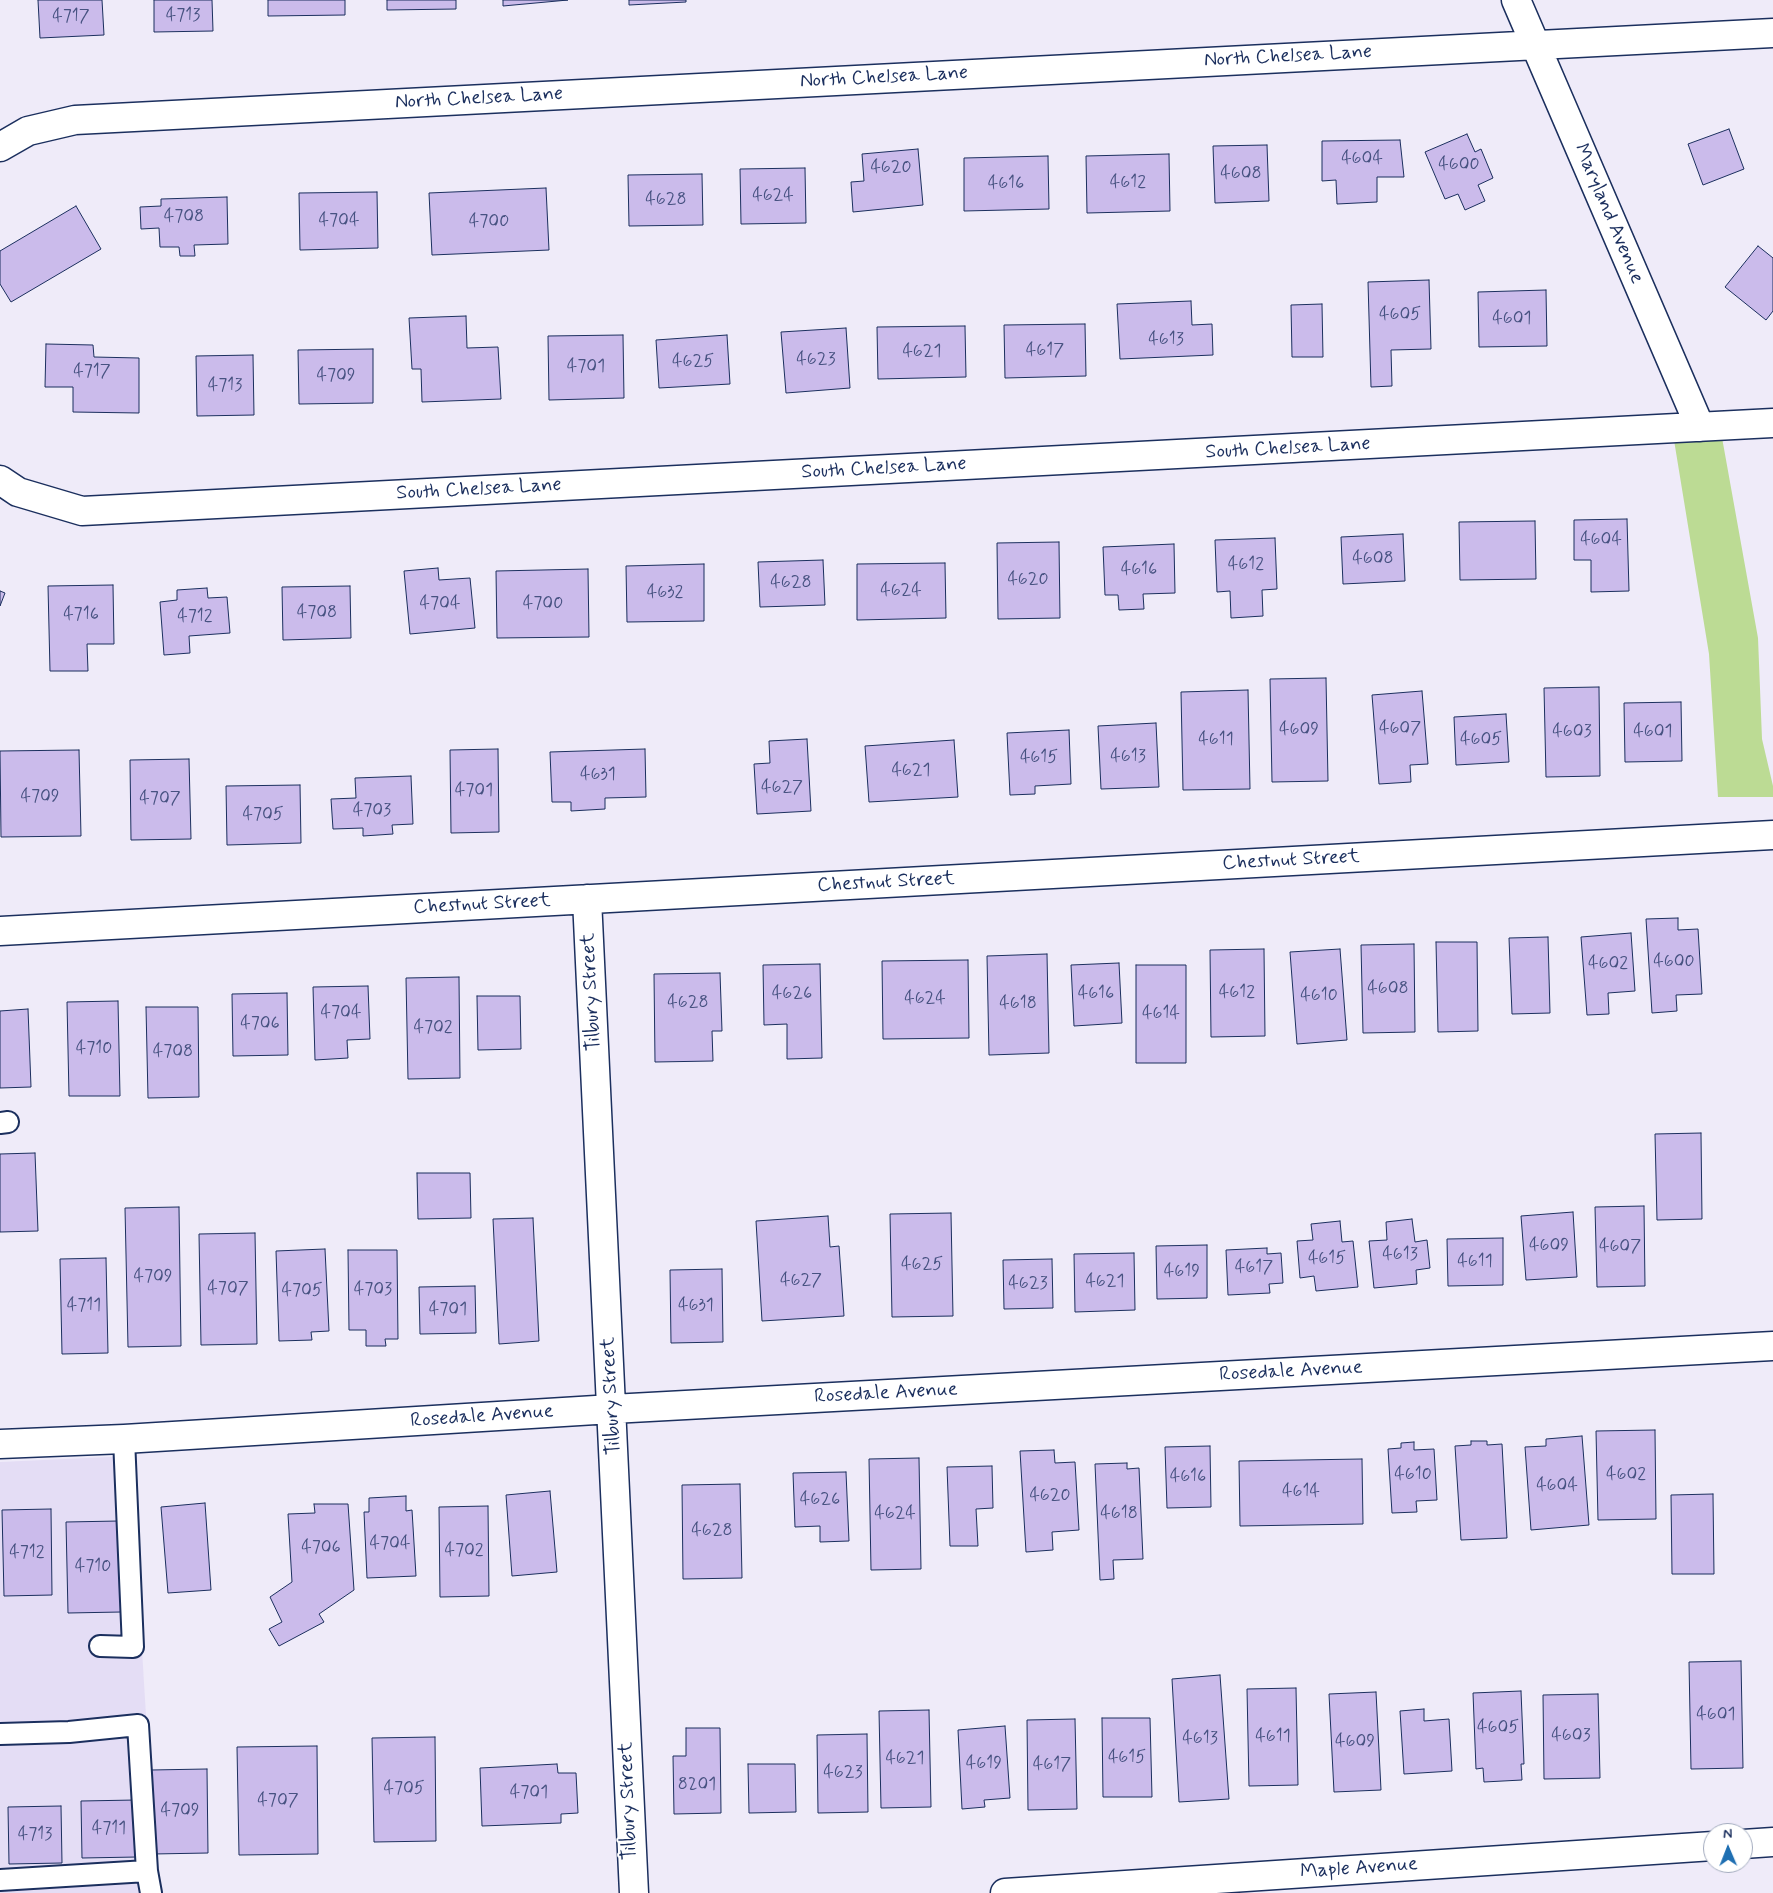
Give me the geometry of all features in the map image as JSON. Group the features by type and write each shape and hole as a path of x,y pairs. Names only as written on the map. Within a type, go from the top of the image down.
{"street":[{"name":"Maryland Avenue","path":"1516,0 1700,427"},
{"name":"North Chelsea Lane","path":"0,147 28,131 76,120 1773,33"},
{"name":"South Chelsea Lane","path":"0,480 18,492 82,511 1773,423"},
{"name":"Chestnut Street","path":"0,931 1773,835"},
{"name":"Tilbury Street","path":"588,899 634,1893"},
{"name":"Rosedale Avenue","path":"0,1444 124,1439 612,1409 1773,1346"},
{"path":"1753,1843 1773,1842"},
{"name":"Maple Avenue","path":"1004,1893 1703,1847"}],"lane":[{"path":"100,1646 133,1647 124,1439"},
{"path":"0,1734 69,1732 138,1725 147,1871 151,1893"},
{"path":"0,1880 147,1871"}],"shaded area":[{"path":"130,1456 157,1893 0,1893 0,1462"}],"green space":[{"path":"1721,432 1758,638 1762,739 1773,786 1773,797 1718,797 1709,654 1673,434"}],"building":[{"path":"38,0 102,0 104,35 40,38"},
{"path":"154,0 212,0 213,31 154,32"},
{"path":"268,0 345,0 345,15 268,16"},
{"path":"387,0 456,0 456,9 387,10"},
{"path":"503,0 568,0 503,6"},
{"path":"629,0 686,0 686,2 629,5"},
{"path":"1729,129 1744,169 1703,185 1688,144"},
{"path":"1467,134 1475,152 1481,149 1493,178 1478,185 1485,201 1465,210 1458,194 1445,199 1425,152"},
{"path":"1400,140 1404,177 1377,177 1377,202 1337,204 1336,180 1322,181 1322,141"},
{"path":"1267,145 1269,201 1215,203 1213,146"},
{"path":"918,149 923,205 853,212 851,182 864,181 862,154"},
{"path":"1169,154 1170,211 1087,213 1086,156"},
{"path":"1048,156 1049,209 964,211 964,158"},
{"path":"805,168 806,223 741,224 740,169"},
{"path":"702,174 703,225 629,226 628,175"},
{"path":"546,188 549,250 432,255 429,193"},
{"path":"377,192 378,248 300,250 299,193"},
{"path":"227,197 228,244 194,245 195,256 180,256 179,247 160,247 159,228 141,229 140,207 161,206 161,199"},
{"path":"76,206 101,249 11,302 0,284 0,251"},
{"path":"1758,246 1773,258 1773,311 1766,320 1725,287"},
{"path":"1429,280 1431,349 1391,350 1392,386 1371,387 1368,282"},
{"path":"1546,290 1547,346 1479,347 1478,292"},
{"path":"1191,301 1192,325 1212,324 1213,355 1120,359 1117,304"},
{"path":"1322,304 1323,357 1292,357 1291,305"},
{"path":"466,316 467,348 498,347 501,399 422,402 421,369 412,369 409,318"},
{"path":"1085,324 1086,376 1005,378 1004,325"},
{"path":"965,326 966,377 878,379 877,327"},
{"path":"846,328 850,388 786,393 781,332"},
{"path":"623,335 624,398 549,400 548,336"},
{"path":"727,335 730,384 659,388 656,340"},
{"path":"46,344 93,345 94,357 139,358 139,413 73,412 73,387 45,387"},
{"path":"373,349 373,403 299,404 298,350"},
{"path":"253,355 254,415 197,416 196,356"},
{"path":"1627,519 1629,591 1591,592 1591,560 1574,560 1574,520"},
{"path":"1535,521 1536,579 1460,580 1459,522"},
{"path":"1403,534 1405,581 1343,584 1341,537"},
{"path":"1275,538 1277,589 1262,590 1263,616 1231,618 1230,591 1217,592 1215,540"},
{"path":"1059,542 1060,618 998,619 997,543"},
{"path":"1174,544 1175,593 1143,594 1144,609 1119,610 1118,595 1105,595 1103,547"},
{"path":"823,560 825,605 760,607 758,562"},
{"path":"945,563 946,618 857,620 857,564"},
{"path":"704,564 704,621 627,622 626,566"},
{"path":"438,568 439,580 470,578 475,628 410,634 404,571"},
{"path":"588,569 589,637 497,638 496,571"},
{"path":"113,585 114,644 87,644 88,671 50,671 48,586"},
{"path":"350,586 351,638 283,640 282,587"},
{"path":"207,588 208,598 227,597 230,633 189,636 190,653 164,655 160,602 177,600 177,590"},
{"path":"0,591 5,593 0,606"},
{"path":"1326,678 1328,781 1272,782 1270,679"},
{"path":"1599,687 1600,776 1546,777 1544,688"},
{"path":"1248,690 1250,789 1183,790 1181,692"},
{"path":"1422,691 1428,764 1410,765 1411,782 1379,784 1372,695"},
{"path":"1681,702 1682,761 1625,762 1624,703"},
{"path":"1506,714 1509,762 1456,765 1454,717"},
{"path":"1156,723 1159,787 1101,789 1098,726"},
{"path":"1069,730 1071,784 1035,786 1035,794 1010,795 1007,733"},
{"path":"807,739 811,811 757,814 754,764 770,763 769,741"},
{"path":"954,740 958,797 869,802 865,746"},
{"path":"498,749 499,832 451,833 450,750"},
{"path":"645,749 646,797 605,798 605,809 571,811 571,802 552,802 550,752"},
{"path":"79,750 81,836 1,837 0,751"},
{"path":"189,759 191,839 131,840 130,760"},
{"path":"411,776 413,824 392,825 393,834 363,836 363,828 333,829 331,799 356,798 355,778"},
{"path":"300,785 301,843 227,845 226,786"},
{"path":"1678,918 1678,930 1698,929 1702,994 1676,995 1677,1011 1652,1013 1646,919"},
{"path":"1631,933 1635,991 1608,993 1609,1014 1587,1015 1581,937"},
{"path":"1548,937 1550,1013 1512,1014 1509,938"},
{"path":"1436,942 1477,942 1478,1031 1438,1032"},
{"path":"1414,944 1415,1032 1363,1033 1361,945"},
{"path":"1264,949 1265,1036 1211,1037 1210,950"},
{"path":"1340,949 1347,1040 1297,1044 1290,952"},
{"path":"1047,954 1049,1053 989,1055 987,956"},
{"path":"968,960 969,1038 883,1039 882,961"},
{"path":"1119,963 1122,1023 1074,1026 1071,965"},
{"path":"820,964 822,1058 787,1059 787,1024 764,1025 763,965"},
{"path":"1136,965 1186,965 1186,1063 1136,1063"},
{"path":"720,973 722,1031 712,1031 713,1061 655,1062 654,974"},
{"path":"459,977 460,1078 408,1079 406,978"},
{"path":"368,986 370,1039 347,1040 348,1058 315,1060 313,987"},
{"path":"287,993 288,1055 233,1056 232,994"},
{"path":"477,996 520,996 521,1049 478,1050"},
{"path":"118,1001 120,1096 69,1096 67,1002"},
{"path":"146,1007 198,1007 199,1097 148,1098"},
{"path":"28,1009 31,1087 0,1088 0,1011"},
{"path":"1701,1133 1702,1219 1657,1220 1655,1134"},
{"path":"35,1153 38,1231 0,1232 0,1154"},
{"path":"417,1173 470,1173 471,1218 418,1219"},
{"path":"1644,1206 1645,1286 1597,1287 1595,1207"},
{"path":"179,1207 181,1346 128,1347 125,1208"},
{"path":"1573,1212 1577,1277 1526,1280 1521,1216"},
{"path":"951,1213 953,1316 892,1317 890,1214"},
{"path":"828,1216 830,1247 839,1246 844,1316 762,1321 756,1221"},
{"path":"533,1218 539,1341 499,1344 493,1219"},
{"path":"1412,1219 1415,1242 1427,1240 1430,1268 1416,1270 1417,1284 1374,1288 1369,1241 1387,1240 1386,1222"},
{"path":"1340,1221 1342,1242 1353,1241 1358,1287 1316,1291 1314,1276 1300,1278 1297,1241 1313,1240 1311,1224"},
{"path":"255,1233 257,1344 201,1345 199,1234"},
{"path":"1503,1238 1503,1285 1448,1286 1447,1239"},
{"path":"1207,1245 1207,1298 1157,1299 1156,1246"},
{"path":"1267,1248 1267,1254 1281,1253 1283,1283 1269,1284 1270,1293 1228,1295 1226,1250"},
{"path":"325,1249 329,1331 311,1332 312,1340 279,1341 276,1251"},
{"path":"348,1250 397,1250 398,1339 385,1339 386,1346 366,1346 366,1330 349,1330"},
{"path":"1134,1253 1135,1310 1075,1312 1074,1254"},
{"path":"106,1258 108,1353 62,1354 60,1259"},
{"path":"1052,1259 1053,1308 1004,1309 1003,1260"},
{"path":"722,1269 723,1342 671,1343 670,1270"},
{"path":"475,1286 476,1333 420,1334 419,1287"},
{"path":"1655,1430 1656,1519 1598,1520 1596,1431"},
{"path":"1582,1436 1589,1525 1531,1530 1525,1447 1546,1446 1546,1439"},
{"path":"1471,1441 1487,1441 1487,1445 1502,1444 1507,1538 1461,1540 1455,1446 1471,1445"},
{"path":"1414,1442 1414,1450 1434,1449 1437,1500 1416,1501 1417,1512 1392,1513 1388,1449 1401,1448 1401,1443"},
{"path":"1210,1446 1211,1507 1167,1508 1165,1447"},
{"path":"1054,1450 1055,1463 1075,1462 1079,1530 1052,1532 1053,1550 1026,1552 1020,1451"},
{"path":"919,1458 921,1569 871,1570 869,1459"},
{"path":"1362,1459 1363,1524 1240,1526 1239,1461"},
{"path":"1127,1463 1127,1469 1139,1468 1143,1559 1113,1560 1114,1579 1100,1580 1095,1464"},
{"path":"992,1466 993,1508 976,1509 978,1546 950,1546 947,1467"},
{"path":"846,1472 849,1541 820,1542 820,1526 795,1527 793,1473"},
{"path":"740,1484 742,1578 683,1579 682,1485"},
{"path":"550,1491 557,1572 512,1576 506,1495"},
{"path":"1713,1494 1714,1574 1672,1574 1671,1495"},
{"path":"406,1496 406,1511 412,1510 416,1576 367,1578 364,1512 369,1512 369,1498"},
{"path":"205,1503 211,1590 168,1593 161,1507"},
{"path":"314,1504 348,1504 354,1590 319,1614 324,1622 279,1646 269,1629 282,1622 270,1597 292,1582 288,1514 315,1513"},
{"path":"488,1506 489,1596 440,1597 439,1507"},
{"path":"51,1509 52,1595 4,1596 2,1510"},
{"path":"119,1521 121,1612 68,1613 66,1522"},
{"path":"1741,1661 1743,1768 1691,1769 1689,1662"},
{"path":"1220,1675 1229,1799 1179,1802 1172,1679"},
{"path":"1296,1688 1298,1785 1249,1786 1247,1689"},
{"path":"1521,1691 1524,1764 1521,1764 1522,1780 1484,1782 1483,1768 1476,1769 1473,1693"},
{"path":"1376,1692 1381,1790 1334,1792 1329,1694"},
{"path":"1598,1694 1600,1778 1544,1779 1543,1695"},
{"path":"1424,1709 1424,1721 1449,1719 1452,1771 1404,1774 1400,1711"},
{"path":"929,1710 931,1807 881,1808 879,1711"},
{"path":"1102,1718 1150,1718 1152,1797 1103,1797"},
{"path":"1075,1719 1077,1809 1028,1810 1027,1720"},
{"path":"1005,1726 1010,1798 984,1800 985,1807 962,1809 958,1730"},
{"path":"686,1728 720,1728 721,1813 674,1814 673,1756 686,1756"},
{"path":"867,1734 868,1812 818,1813 817,1735"},
{"path":"435,1737 436,1841 374,1842 372,1738"},
{"path":"317,1746 318,1854 239,1855 237,1747"},
{"path":"557,1764 558,1773 576,1773 578,1813 561,1814 561,1823 482,1826 480,1768"},
{"path":"748,1764 795,1764 796,1812 749,1813"},
{"path":"207,1769 208,1853 153,1854 151,1770"},
{"path":"136,1800 137,1857 82,1858 81,1801"},
{"path":"61,1806 62,1863 9,1864 8,1807"}]}
